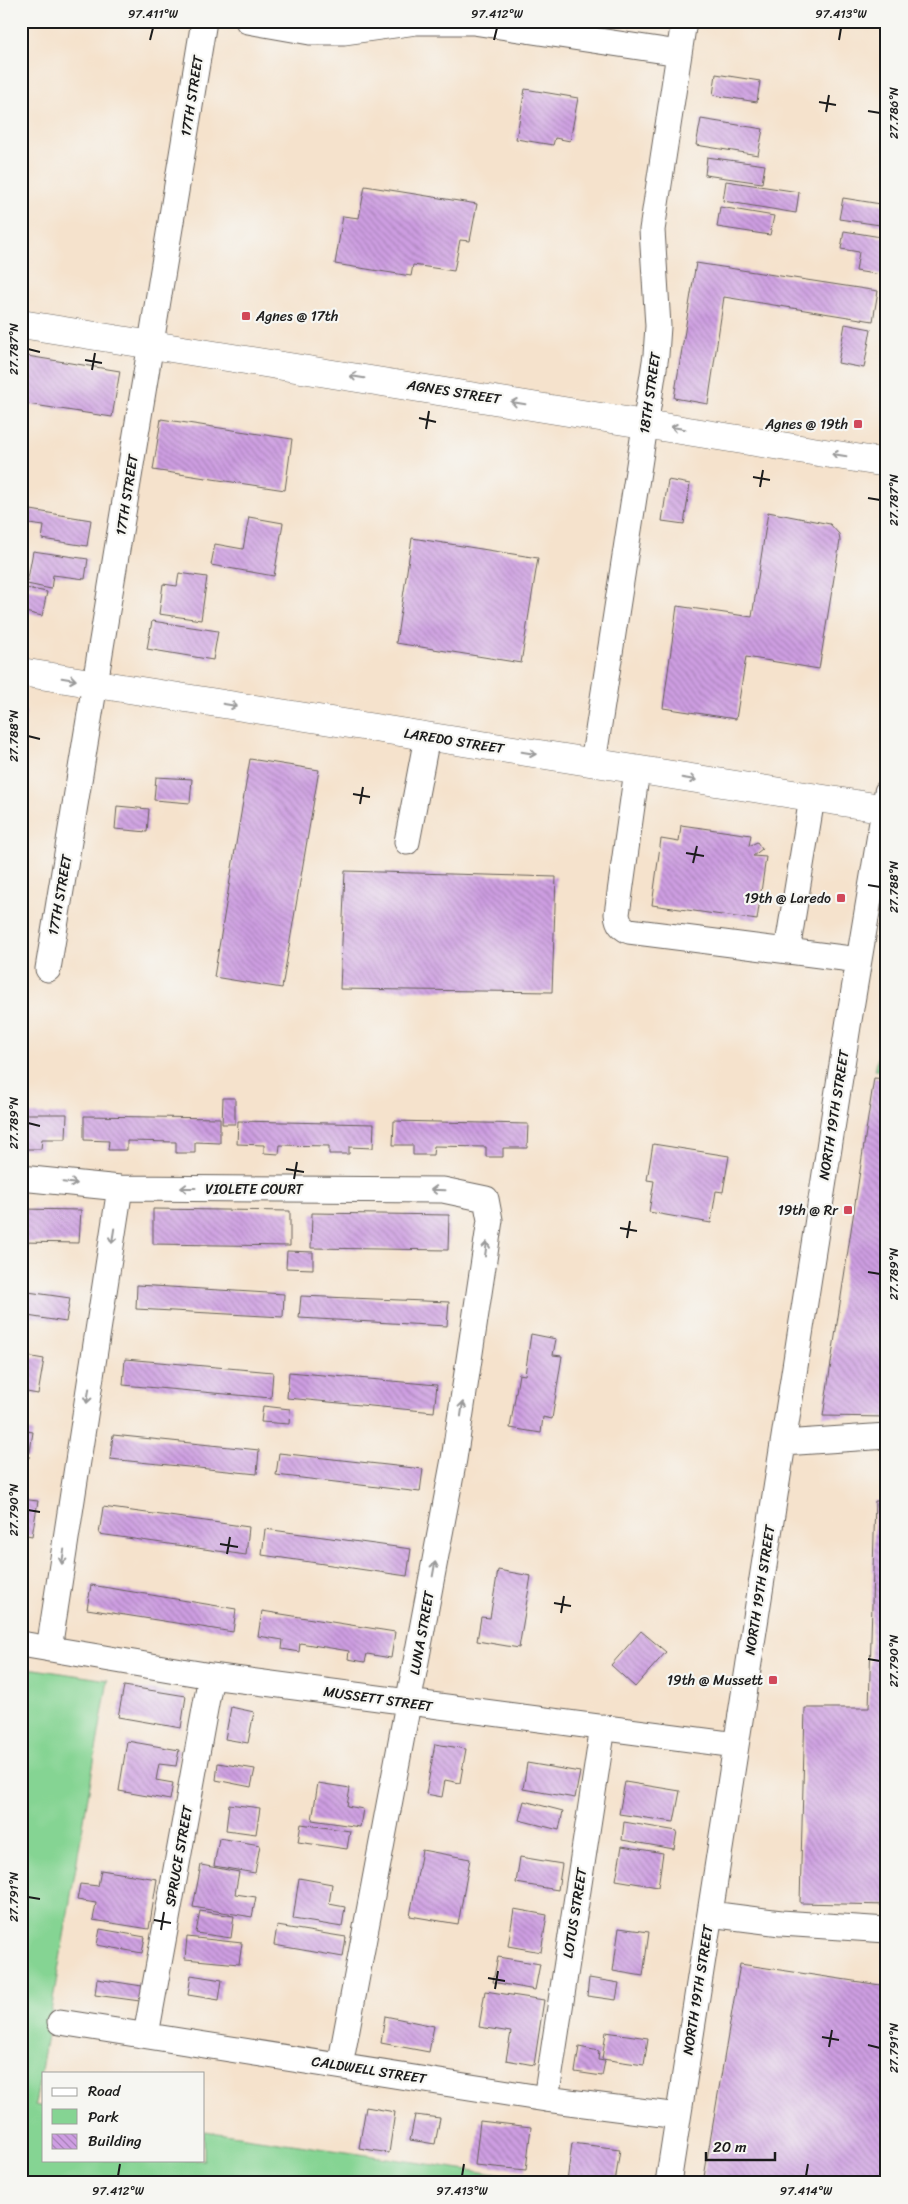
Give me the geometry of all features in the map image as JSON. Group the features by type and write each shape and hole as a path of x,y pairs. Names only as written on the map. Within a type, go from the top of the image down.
{"main road":[{"name":"AGNES STREET","path":"21,324 887,463"},
{"name":"LAREDO STREET","path":"21,672 812,798 886,804"}],"street":[{"name":"17TH STREET","path":"48,969 204,21"},
{"path":"248,21 310,32 336,32 416,22 473,22 679,54"},
{"name":"18TH STREET","path":"593,763 646,423 658,326 652,230 684,21"},
{"path":"407,842 427,737"},
{"path":"637,770 617,914 620,925 630,931 859,960"},
{"path":"787,951 812,798"},
{"name":"NORTH 19TH STREET","path":"668,2183 848,1026 886,804"},
{"name":"VIOLETE COURT","path":"21,1178 120,1188 443,1190 486,1199"},
{"path":"49,1649 120,1188"},
{"name":"LUNA STREET","path":"340,2066 454,1459 490,1220 486,1199"},
{"path":"783,1443 887,1436"},
{"name":"MUSSETT STREET","path":"21,1644 211,1676 736,1745"},
{"name":"SPRUCE STREET","path":"146,2035 211,1676"},
{"name":"LOTUS STREET","path":"546,2099 603,1727"},
{"path":"710,1914 781,1922 887,1930"},
{"name":"CALDWELL STREET","path":"60,2022 546,2099 678,2116"}],"green space":[{"path":"887,1016 887,1071 875,1070"},
{"path":"21,1667 108,1680 35,2105 42,2107 42,2162 205,2162 205,2131 556,2183 21,2183"}],"building":[{"path":"716,74 760,81 757,102 713,95"},
{"path":"525,89 578,98 570,141 555,138 553,145 516,139"},
{"path":"21,90 28,91 22,128 21,128"},
{"path":"701,119 763,129 758,155 696,145"},
{"path":"707,157 765,165 762,183 705,175"},
{"path":"726,181 799,192 796,213 723,201"},
{"path":"365,186 477,204 470,241 460,240 454,271 413,265 411,276 335,264 343,216 359,218"},
{"path":"843,198 887,205 887,226 839,219"},
{"path":"720,207 774,216 770,235 717,227"},
{"path":"844,231 887,238 887,276 856,271 859,252 841,249"},
{"path":"696,263 878,291 873,321 724,297 708,404 674,398"},
{"path":"845,324 871,329 864,368 838,363"},
{"path":"21,355 120,371 112,417 21,403"},
{"path":"161,419 292,439 285,490 153,470"},
{"path":"668,480 690,484 684,524 662,521"},
{"path":"31,510 91,520 87,546 42,539 44,526 29,524"},
{"path":"768,512 830,524 839,534 840,541 819,669 746,657 736,719 663,708 677,606 752,617"},
{"path":"249,517 283,523 274,576 211,565 215,544 243,549"},
{"path":"412,538 538,558 521,663 396,643"},
{"path":"33,551 88,559 85,579 53,575 51,589 27,584"},
{"path":"179,573 207,577 201,620 159,614 163,584 177,586"},
{"path":"21,587 47,592 42,616 21,611"},
{"path":"152,621 218,631 213,660 147,649"},
{"path":"21,711 26,711 22,736 21,736"},
{"path":"250,759 319,770 282,988 214,977"},
{"path":"156,777 192,779 190,803 154,800"},
{"path":"117,806 149,809 147,832 115,829"},
{"path":"681,825 751,835 749,846 757,842 762,849 753,856 766,857 757,920 652,905 661,839 679,842"},
{"path":"345,871 556,877 552,992 340,989"},
{"path":"874,1078 887,1079 887,1417 823,1416"},
{"path":"223,1098 235,1098 235,1124 222,1124"},
{"path":"21,1114 67,1114 66,1139 42,1139 41,1149 21,1149"},
{"path":"84,1116 220,1118 220,1143 195,1142 195,1153 176,1153 176,1142 127,1141 127,1150 108,1150 109,1141 84,1140"},
{"path":"238,1121 374,1124 373,1148 349,1147 349,1154 329,1154 329,1146 280,1145 279,1154 264,1153 264,1145 237,1144"},
{"path":"394,1121 528,1124 527,1148 503,1148 503,1157 486,1157 486,1147 434,1146 433,1155 413,1155 413,1145 393,1145"},
{"path":"653,1144 729,1156 723,1192 716,1191 711,1223 649,1212 654,1181 647,1180"},
{"path":"21,1209 81,1210 79,1243 21,1242"},
{"path":"153,1209 290,1211 290,1246 153,1244"},
{"path":"312,1213 449,1215 448,1250 311,1248"},
{"path":"287,1251 313,1252 313,1269 286,1268"},
{"path":"137,1285 284,1294 283,1317 136,1309"},
{"path":"21,1291 70,1298 66,1322 21,1315"},
{"path":"301,1296 449,1302 447,1326 299,1318"},
{"path":"531,1334 556,1339 553,1355 562,1356 552,1419 543,1417 541,1433 510,1428 519,1374 525,1375"},
{"path":"21,1355 44,1359 38,1394 21,1391"},
{"path":"125,1359 273,1372 271,1398 123,1385"},
{"path":"289,1372 437,1385 434,1412 287,1398"},
{"path":"263,1406 290,1409 289,1424 261,1422"},
{"path":"21,1430 33,1432 29,1458 21,1457"},
{"path":"113,1435 259,1450 257,1474 110,1459"},
{"path":"279,1453 423,1469 420,1492 276,1475"},
{"path":"21,1499 38,1501 32,1536 21,1534"},
{"path":"875,1501 887,1501 887,1905 800,1903 805,1708 869,1708"},
{"path":"103,1507 249,1527 246,1555 99,1534"},
{"path":"265,1529 411,1549 407,1576 262,1555"},
{"path":"498,1570 531,1576 519,1648 477,1641 481,1617 490,1618"},
{"path":"21,1576 26,1577 22,1599 21,1599"},
{"path":"91,1585 236,1609 233,1632 87,1609"},
{"path":"262,1611 395,1632 391,1658 367,1654 365,1662 348,1659 349,1651 300,1643 299,1652 282,1649 283,1640 258,1636"},
{"path":"641,1631 666,1652 635,1687 611,1665"},
{"path":"124,1686 186,1696 181,1728 118,1717"},
{"path":"231,1707 254,1712 248,1743 225,1739"},
{"path":"127,1741 179,1750 176,1766 159,1764 156,1780 173,1783 170,1800 119,1791"},
{"path":"435,1744 466,1749 460,1783 445,1780 442,1797 426,1794"},
{"path":"218,1763 255,1769 251,1787 216,1780"},
{"path":"527,1763 580,1772 575,1798 523,1789"},
{"path":"625,1782 680,1791 674,1822 619,1814"},
{"path":"318,1783 350,1788 347,1806 363,1809 360,1827 312,1820"},
{"path":"524,1801 563,1811 559,1830 519,1820"},
{"path":"229,1804 260,1808 256,1834 226,1830"},
{"path":"624,1822 677,1831 674,1849 622,1840"},
{"path":"301,1824 350,1831 347,1849 298,1842"},
{"path":"219,1838 260,1845 255,1873 214,1866"},
{"path":"622,1846 663,1853 658,1887 616,1880"},
{"path":"422,1850 470,1859 458,1924 410,1916"},
{"path":"520,1857 562,1864 558,1890 516,1883"},
{"path":"201,1865 239,1872 235,1894 256,1897 252,1917 193,1907"},
{"path":"101,1870 157,1879 149,1929 93,1920 96,1903 77,1900 80,1884 98,1886"},
{"path":"299,1878 332,1884 329,1904 345,1907 342,1927 293,1919"},
{"path":"514,1909 547,1915 541,1952 508,1946"},
{"path":"200,1911 234,1916 231,1938 196,1933"},
{"path":"277,1926 346,1937 343,1957 274,1945"},
{"path":"619,1928 649,1932 643,1976 613,1971"},
{"path":"100,1929 145,1937 142,1953 97,1945"},
{"path":"187,1937 242,1943 239,1964 185,1959"},
{"path":"498,1957 540,1964 535,1990 493,1982"},
{"path":"740,1964 887,1986 887,2183 703,2183"},
{"path":"191,1975 222,1980 219,2000 188,1995"},
{"path":"589,1978 619,1983 616,2000 587,1996"},
{"path":"97,1979 142,1986 140,2001 95,1995"},
{"path":"485,1991 544,2000 534,2065 506,2060 511,2032 479,2027"},
{"path":"385,2016 434,2026 429,2052 381,2043"},
{"path":"606,2032 648,2038 644,2065 602,2059"},
{"path":"579,2047 599,2051 598,2060 605,2061 602,2076 575,2072"},
{"path":"366,2107 395,2112 389,2153 359,2148"},
{"path":"415,2115 440,2118 435,2144 410,2140"},
{"path":"480,2121 531,2127 526,2170 475,2165"},
{"path":"572,2143 620,2149 615,2183 567,2182"}],"place":[{"name":"Agnes @ 17th","path":"246,316"},
{"name":"Agnes @ 19th","path":"858,424"},
{"name":"19th @ Laredo","path":"841,898"},
{"name":"19th @ Rr","path":"848,1210"},
{"name":"19th @ Mussett","path":"773,1680"}]}
